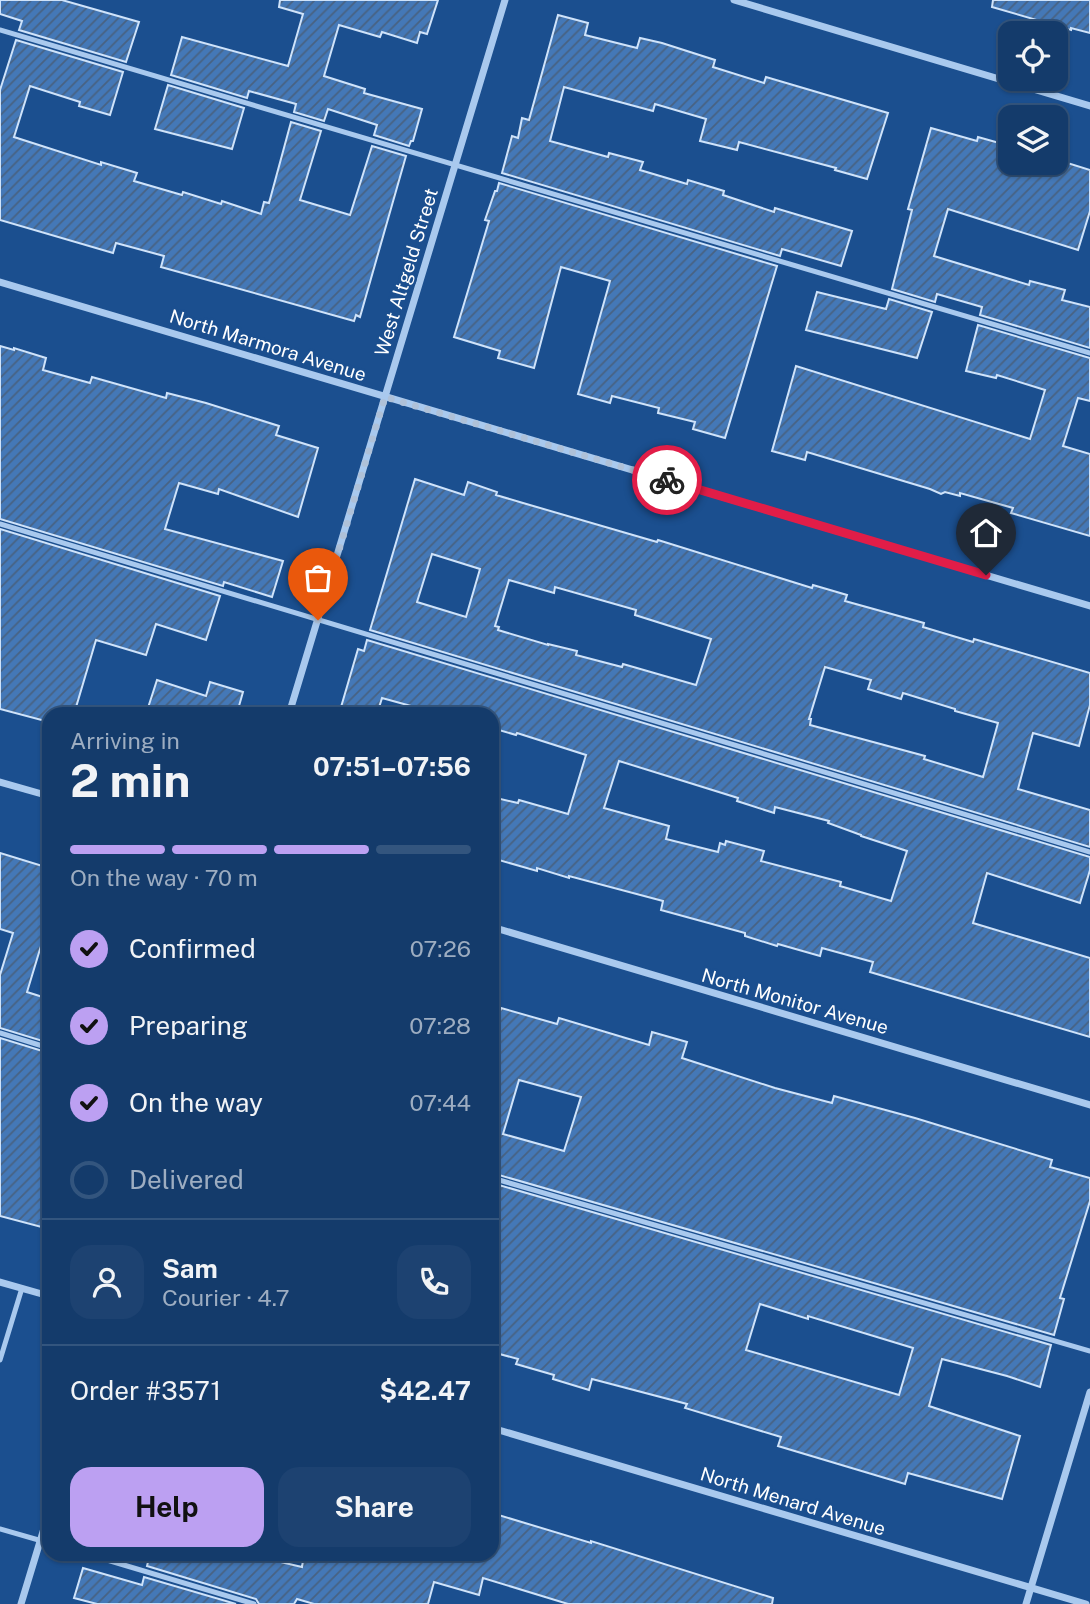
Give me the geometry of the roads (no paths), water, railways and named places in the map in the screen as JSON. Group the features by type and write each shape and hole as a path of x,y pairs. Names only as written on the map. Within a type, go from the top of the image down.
{"street":[{"name":"West Altgeld Street","path":"291,707 505,0"},
{"path":"734,0 1090,106"},
{"name":"North Marmora Avenue","path":"0,282 1090,606"},
{"path":"0,782 42,794"},
{"name":"North Monitor Avenue","path":"499,929 1090,1105"},
{"path":"0,1282 42,1294"},
{"path":"1026,1604 1090,1392"},
{"name":"North Menard Avenue","path":"499,1430 1086,1604"},
{"path":"21,1604 42,1549"}],"lane":[{"path":"0,30 1090,353"},
{"path":"0,524 1090,852"},
{"path":"0,1033 42,1046"},
{"path":"499,1180 1090,1351"},
{"path":"0,1360 22,1288"},
{"path":"0,1528 42,1540"},
{"path":"110,1561 254,1604"}]}
